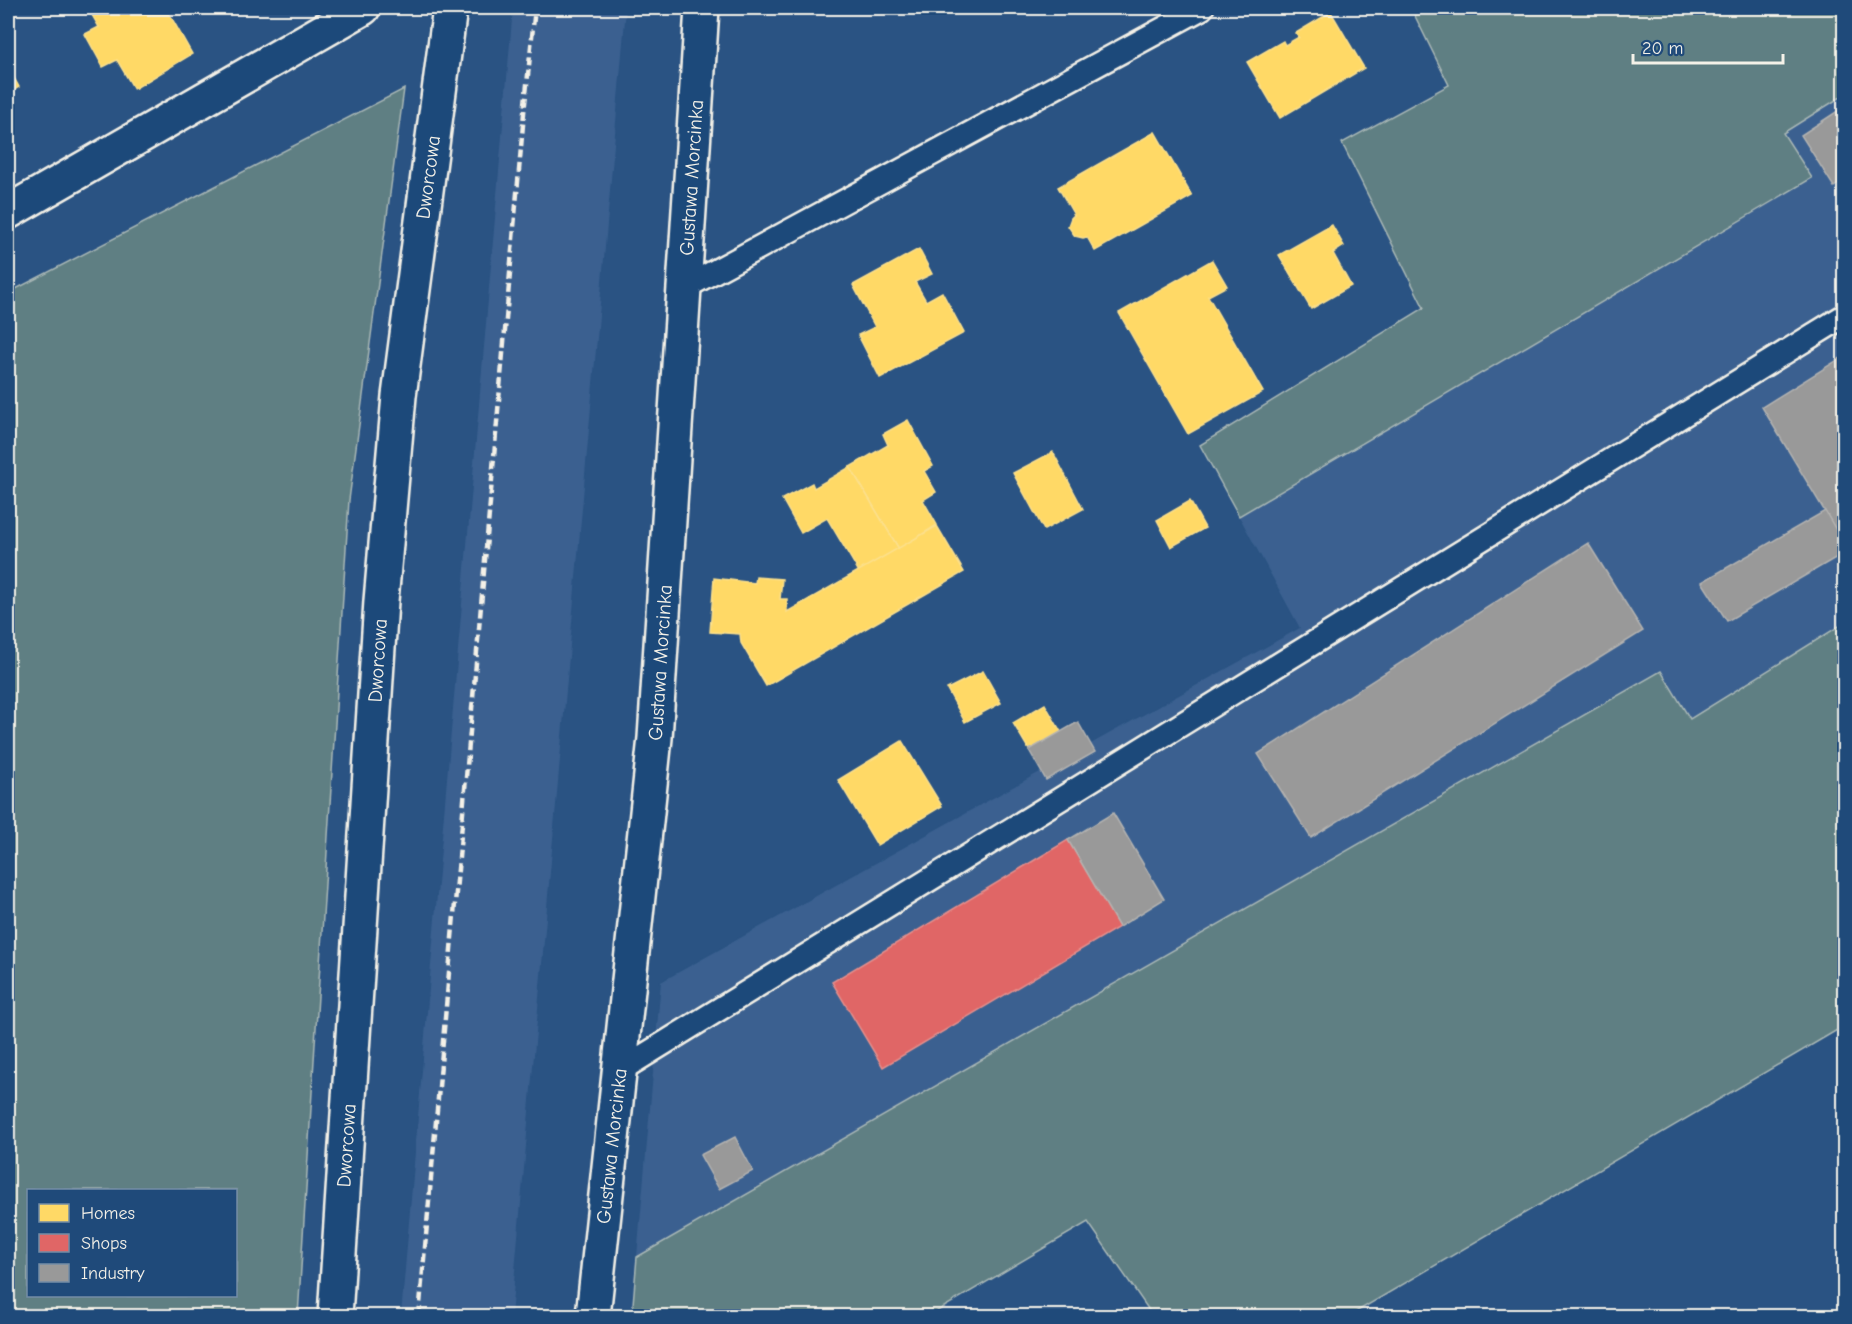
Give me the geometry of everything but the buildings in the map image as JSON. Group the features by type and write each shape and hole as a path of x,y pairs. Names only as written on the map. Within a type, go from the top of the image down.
{"street":[{"path":"8,212 363,8"},
{"name":"Dworcowa","path":"335,1317 381,601 399,396 450,8"},
{"name":"Gustawa Morcinka","path":"593,1317 655,738 702,8"}],"lane":[{"path":"684,288 1202,8"},
{"path":"619,1071 1845,316"}],"shaded area":[{"path":"513,8 626,8 511,1316 401,1316"},
{"path":"1844,95 1844,623 1690,719 1661,671 637,1257 661,982 1300,628 1239,516 1812,178 1783,133"}],"green space":[{"path":"1411,8 1844,8 1844,95 1783,133 1812,178 1239,516 1200,445 1424,308 1342,143 1449,85"},
{"path":"404,89 349,500 298,1316 8,1316 8,293"},
{"path":"1844,623 1844,1026 1349,1316 1153,1316 1088,1222 929,1316 632,1316 637,1257 1661,671 1690,719"}],"railway":[{"path":"419,1316 535,8"}]}
